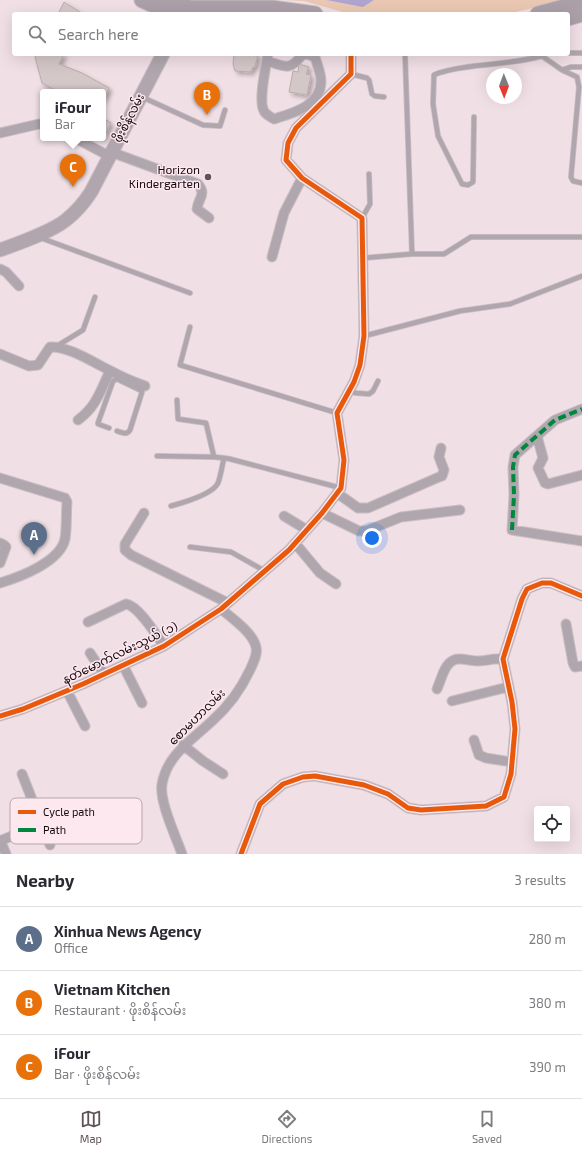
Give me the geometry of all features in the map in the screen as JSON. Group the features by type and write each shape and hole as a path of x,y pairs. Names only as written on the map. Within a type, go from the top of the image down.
{"main road":[{"path":"142,0 181,12 310,12"},
{"path":"164,0 181,12"},
{"path":"550,12 580,7"},
{"path":"570,16 580,7"},
{"name":"ဖိုးစိန်လမ်း","path":"0,250 36,236 61,223 80,207 91,192 162,56"}],"street":[{"path":"301,56 295,64 288,67 268,57 263,86 262,106 265,112 274,119 293,113 310,104 319,94 321,80 315,57 312,56"},
{"path":"351,56 351,74 296,128 288,143 286,160 302,178 362,218 364,336 360,365 354,382 337,413 344,460 339,491 354,506 362,509 368,508 442,476 444,470 440,458 441,448"},
{"path":"0,133 40,124"},
{"path":"82,141 110,154 198,184 201,188 202,194 197,209 209,218"},
{"path":"272,257 284,214 302,178"},
{"path":"0,269 6,272 19,286"},
{"path":"0,354 29,366 38,365 50,347 57,346 79,355 144,388"},
{"path":"78,420 94,406 110,371"},
{"path":"582,409 555,420 515,455 512,530 582,541"},
{"path":"537,436 543,458 538,468 545,483 548,484 582,475"},
{"path":"0,478 65,498 67,502 65,540 59,551 42,564 26,573 0,583"},
{"name":"နတ်မောက်လမ်းသွယ် (၁)","path":"0,716 24,709 67,691 164,646 225,606 295,543 322,513 339,491"},
{"path":"322,513 359,531 366,531 401,517 460,510"},
{"name":"စောမဟာလမ်း","path":"144,513 125,544 125,550 225,606 235,620 253,638 257,648 255,659 235,697 213,720 184,745 168,766 161,792 182,854"},
{"path":"284,516 307,530"},
{"path":"0,543 6,547 0,563"},
{"path":"295,543 320,573 336,584"},
{"path":"241,854 260,804 283,784 303,778 315,776 364,785 388,794 408,808 421,810 486,806 504,797 511,774 515,729 512,702 503,658 522,599 527,589 542,582 551,583 582,596"},
{"path":"88,622 126,604 130,605 137,610 164,646"},
{"path":"566,624 574,665 582,666"},
{"path":"90,653 104,674"},
{"path":"437,689 447,665 452,660 459,659 478,661 503,658"},
{"path":"123,665 142,703"},
{"path":"452,701 508,687"},
{"path":"67,691 85,726"},
{"path":"474,740 479,755 486,758 512,762"},
{"path":"184,745 203,761 223,774"},
{"path":"22,774 32,798"},
{"path":"6,854 0,840 10,836"}],"lane":[{"path":"570,53 582,53"},
{"path":"405,56 412,254"},
{"path":"474,117 473,182 468,185 462,184 438,136 433,104 434,74 456,68 526,60 539,56"},
{"path":"543,56 562,70 577,76 579,87 571,177 573,181 582,183"},
{"path":"562,70 571,67 582,67"},
{"path":"351,74 367,78 369,80 372,94 375,96 384,96"},
{"path":"140,96 203,125 220,126 225,110"},
{"path":"362,218 370,204 369,174"},
{"path":"36,236 190,293"},
{"path":"363,258 412,254 444,254 472,237 582,237"},
{"path":"364,336 460,310 510,304 582,276"},
{"path":"57,346 83,330 95,297"},
{"path":"190,327 180,365 337,413"},
{"path":"109,428 98,423 113,381 117,379 144,388 129,432 124,434 117,431"},
{"path":"349,391 369,394 373,391 378,381"},
{"path":"177,400 178,419 206,423 214,458"},
{"path":"157,456 230,459 339,491"},
{"path":"171,506 190,501 207,492 217,484 224,458"},
{"path":"190,548 231,552 265,571"}],"shaded area":[{"path":"283,0 326,0 363,6 374,0 568,0 516,12 343,12 304,1"},
{"path":"326,0 374,0 363,7"}],"building":[{"path":"64,2 80,12 59,12"},
{"path":"63,56 59,64 82,73 109,88 106,94 106,89 53,89 42,83 35,57"},
{"path":"234,56 258,56 255,67 253,67 251,72 235,71 233,64"},
{"path":"299,64 309,67 306,74 311,75 307,95 289,92 293,71 298,72"},
{"path":"106,120 111,123 106,133"}],"marked path":[{"path":"512,530 514,495 513,467 515,455 555,420 582,409"}],"cycle path":[{"path":"0,716 23,709 83,684 164,646 221,609 289,550 322,513 341,488 344,460 337,413 354,382 360,365 364,336 362,218 302,178 286,160 288,143 296,128 351,74 351,56"},
{"path":"241,854 260,804 283,784 303,777 315,776 364,785 388,794 408,808 421,810 486,806 504,797 511,774 515,729 512,702 503,659 522,599 527,589 542,583 551,583 582,596"}],"place":[{"name":"Vietnam Kitchen","path":"207,115"},
{"name":"Horizon Kindergarten","path":"208,177"},
{"name":"iFour","path":"73,187"},
{"name":"Xinhua News Agency","path":"34,555"}]}
